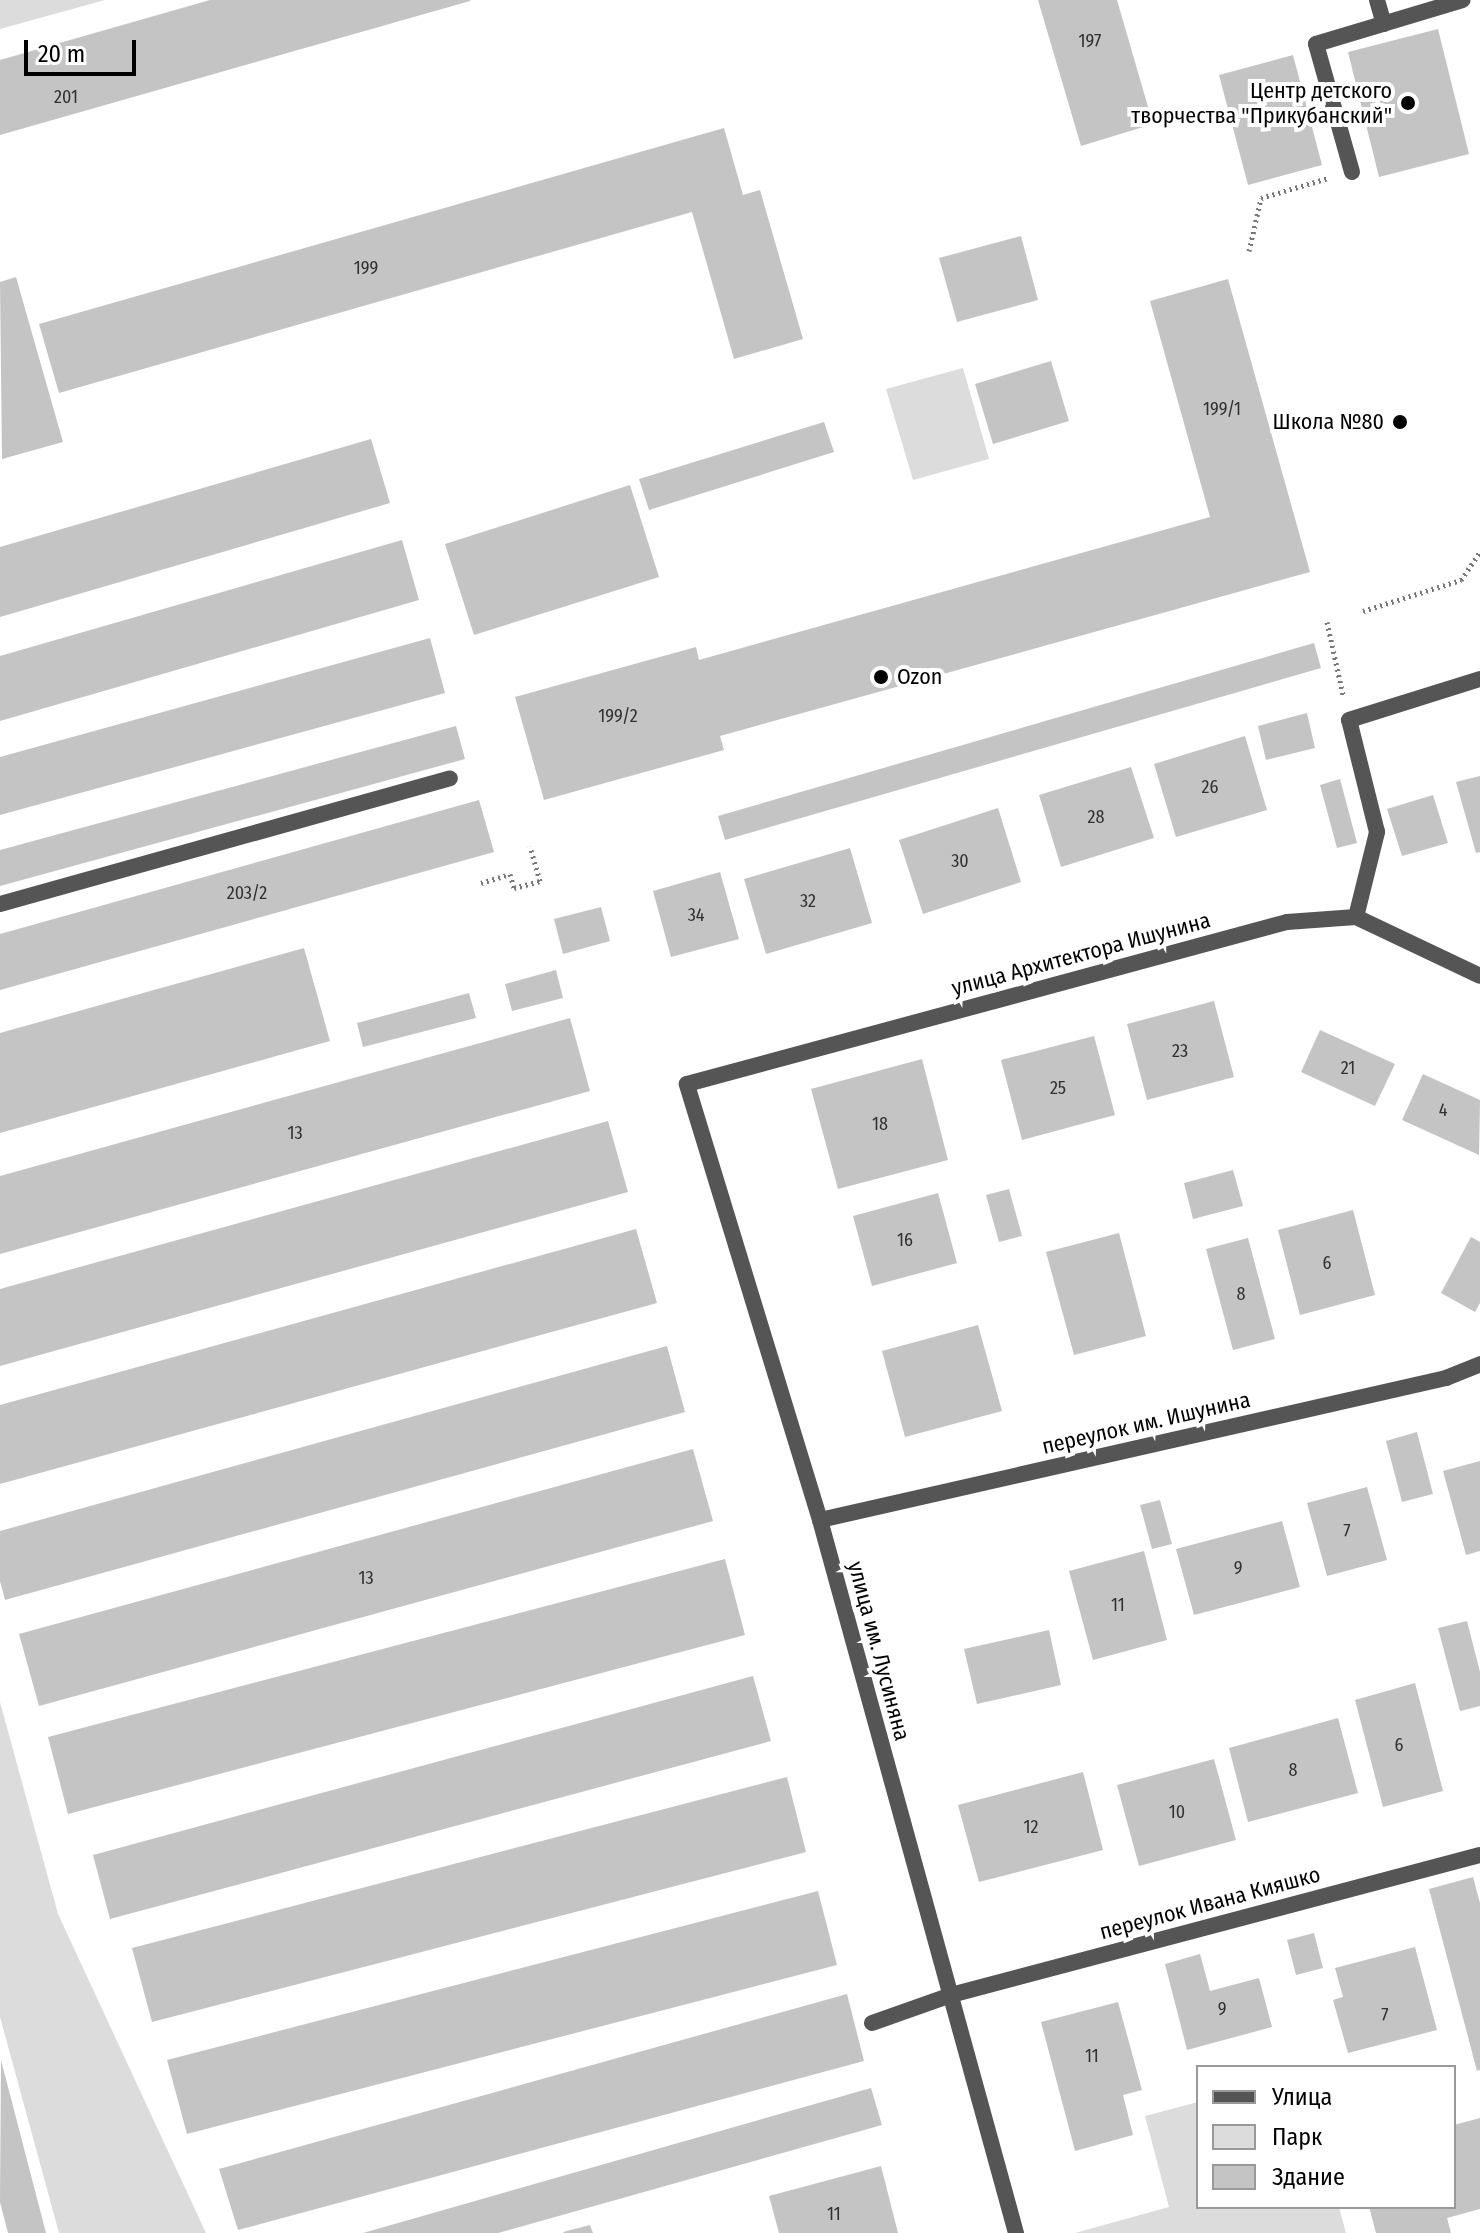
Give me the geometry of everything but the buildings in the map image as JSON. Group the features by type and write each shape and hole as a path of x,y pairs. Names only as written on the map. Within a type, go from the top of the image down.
{"street":[{"path":"1377,0 1384,24"},
{"path":"1352,172 1316,44 1463,0"},
{"path":"1480,679 1349,720 1377,832 1356,917 1480,976"},
{"path":"0,904 450,778"},
{"name":"улица Архитектора Ишунина","path":"687,1084 1272,926 1356,917"},
{"name":"улица им. Лусиняна","path":"687,1084 820,1520 1016,2233"},
{"name":"переулок им. Ишунина","path":"820,1520 1430,1382 1480,1364"},
{"name":"переулок Ивана Кияшко","path":"872,2023 951,1995 1480,1855"}],"path":[{"path":"1249,251 1261,198 1352,172"},
{"path":"1363,611 1461,580 1480,552"},
{"path":"1327,622 1349,720"},
{"path":"481,883 510,874 514,888 540,881 530,846"}],"green space":[{"path":"0,0 105,0 0,29"},
{"path":"963,368 989,459 913,480 886,389"},
{"path":"0,1702 58,1914 206,2233 59,2233 0,2017"},
{"path":"1196,2103 1196,2209 1340,2209 1346,2233 1075,2233 1169,2207 1145,2116"}],"place":[{"name":"Центр детского творчества \"Прикубанский\"","path":"1408,103"},
{"name":"Школа №80","path":"1400,422"},
{"name":"Ozon","path":"881,677"}]}
